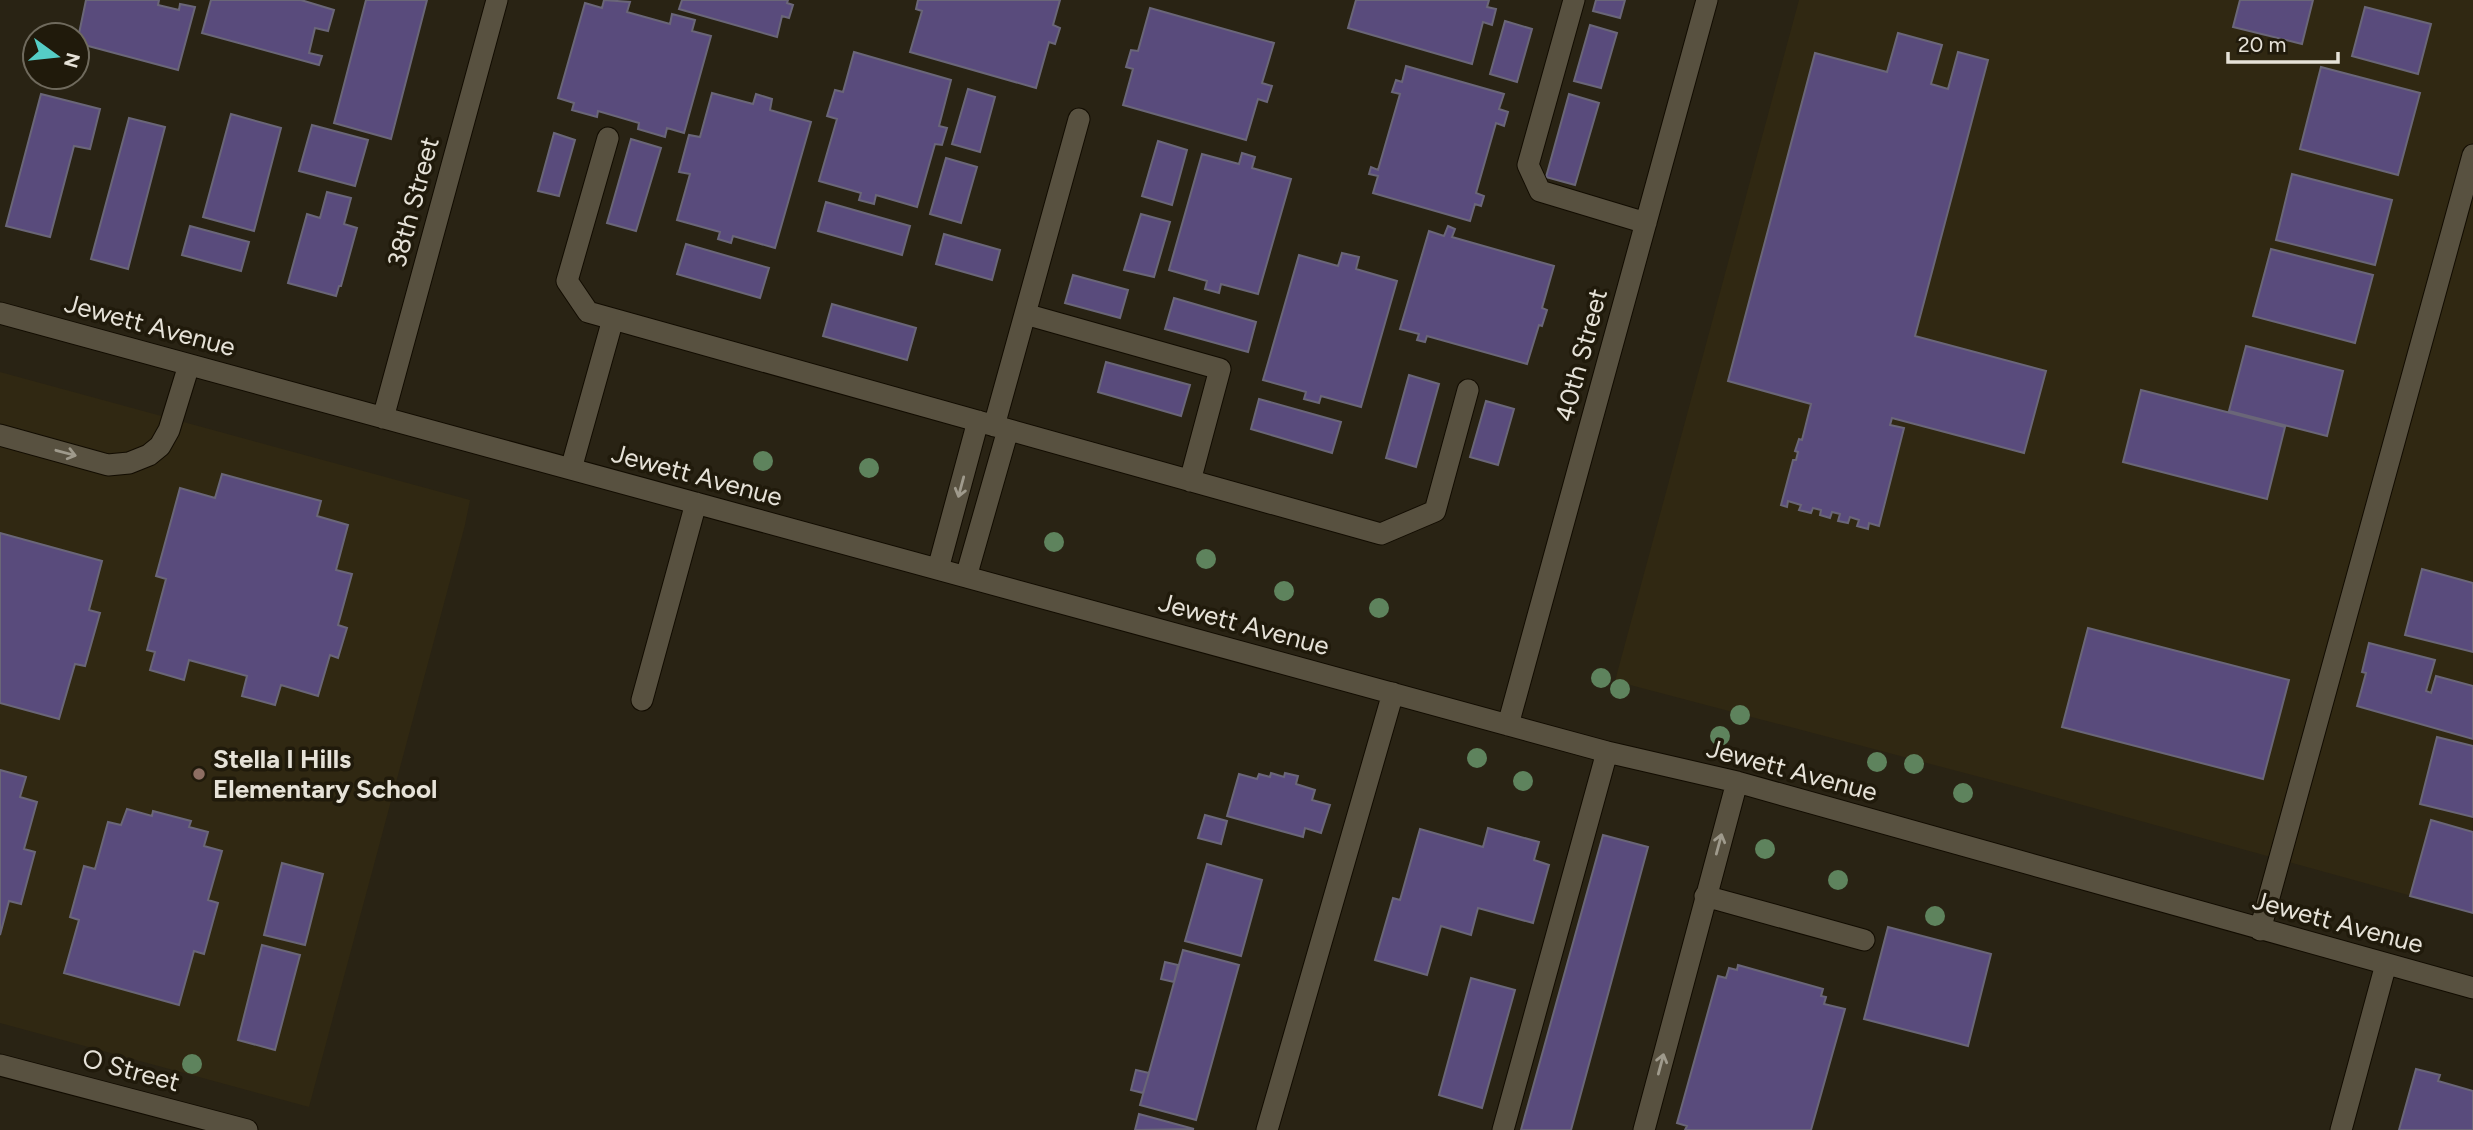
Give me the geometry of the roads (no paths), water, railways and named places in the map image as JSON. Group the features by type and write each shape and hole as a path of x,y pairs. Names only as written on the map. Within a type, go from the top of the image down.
{"street":[{"name":"38th Street","path":"383,418 497,0"},
{"path":"1574,0 1528,165 1540,191 1646,223"},
{"name":"40th Street","path":"1508,725 1707,0"},
{"path":"966,577 994,426 1079,118"},
{"path":"608,138 568,281 588,312 1381,534 1434,511 1468,390"},
{"path":"2260,930 2473,155"},
{"name":"Jewett Avenue","path":"0,313 1607,752 1737,782 2473,988"},
{"path":"1025,314 1220,369 1190,481"},
{"path":"570,469 613,319"},
{"path":"0,435 108,465 129,463 149,455 160,446 169,430 189,365"},
{"path":"938,569 994,426"},
{"path":"642,700 696,503"},
{"path":"1267,1130 1393,693"},
{"path":"1503,1130 1607,752"},
{"path":"1644,1130 1737,782"},
{"path":"1705,897 1864,940"},
{"path":"2341,1130 2386,964"},
{"name":"O Street","path":"0,1065 247,1130"}],"place":[{"name":"Stella I Hills Elementary School","path":"199,774"}]}
